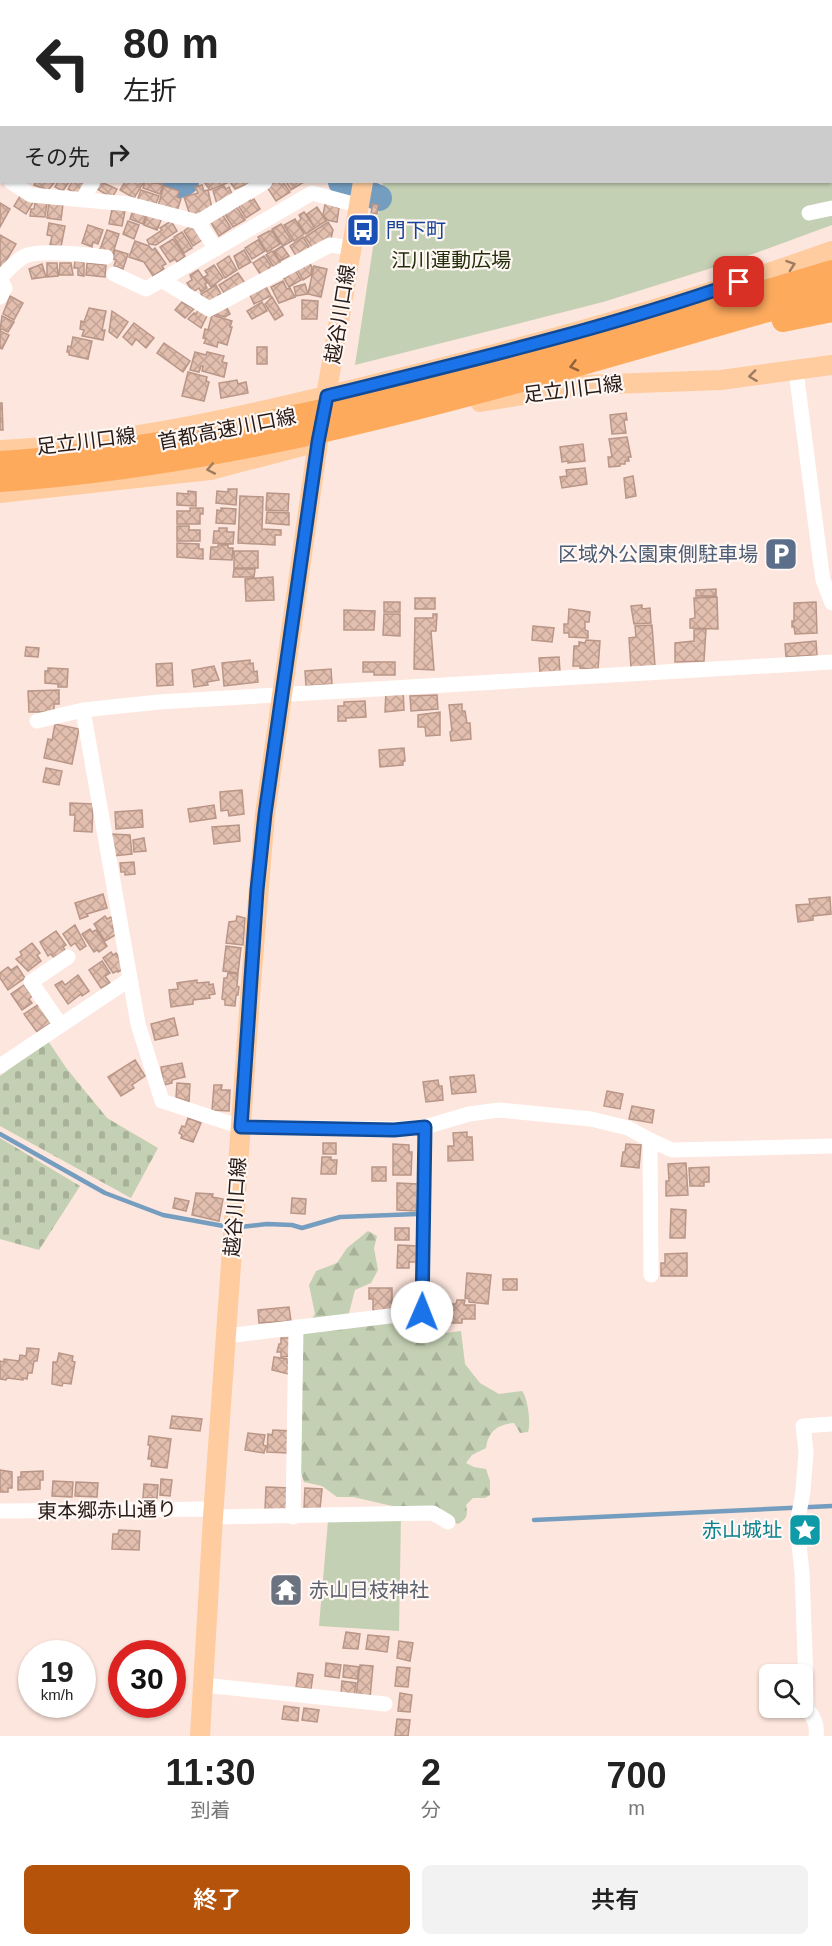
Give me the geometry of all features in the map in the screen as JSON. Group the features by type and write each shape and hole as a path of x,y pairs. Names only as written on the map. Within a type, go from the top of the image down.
{"highway":[{"name":"首都高速川口線","path":"0,462 140,447 371,399 503,367 832,271"},
{"name":"首都高速川口線","path":"0,481 146,465 253,446 340,427 603,358 832,293"},
{"path":"603,358 685,345 832,311"}],"main road":[{"name":"越谷川口線","path":"200,1736 213,1513 257,890 281,695 318,442 360,183"},
{"name":"足立川口線","path":"0,450 36,448 152,432 327,396 507,352 610,323 695,298 832,251"},
{"name":"足立川口線","path":"0,493 210,470 495,399 541,391 615,382 721,380 832,365"}],"street":[{"path":"82,200 92,183"},
{"path":"198,222 263,183"},
{"path":"27,186 31,195 129,204 198,222 216,249"},
{"path":"114,274 146,289 312,193 357,205"},
{"path":"809,213 832,208"},
{"path":"162,280 209,309 330,245 351,248"},
{"path":"0,297 5,288 0,278 27,255 69,253 106,257"},
{"path":"796,371 823,580 832,603"},
{"path":"37,721 83,710 159,702 832,662"},
{"path":"83,710 138,1024 162,1101 241,1127 394,1130 425,1127 469,1114 499,1110 591,1119 628,1128 672,1150 832,1146"},
{"path":"60,1024 31,982 68,957"},
{"path":"0,1066 130,979"},
{"path":"226,1335 422,1312 425,1127"},
{"path":"650,1140 651,1275"},
{"path":"293,1516 296,1327"},
{"path":"816,1736 814,1718 807,1708 802,1573 797,1525 806,1452 803,1426 832,1424"},
{"name":"東本郷赤山通り","path":"0,1511 293,1516 433,1513 448,1522"},
{"path":"203,1685 385,1704"}],"green space":[{"name":"江川運動広場","path":"383,183 832,183 832,225 731,262 603,302 355,365"},
{"path":"48,1041 67,1069 107,1118 158,1148 131,1198 0,1126 0,1076"},
{"path":"0,1138 80,1186 39,1250 0,1239"},
{"path":"368,1231 377,1236 374,1248 378,1270 371,1283 355,1290 349,1313 365,1320 417,1319 434,1314 440,1318 446,1333 461,1331 465,1364 480,1383 499,1394 522,1391 526,1399 529,1417 528,1432 520,1433 514,1423 495,1429 489,1437 486,1448 472,1455 466,1463 486,1469 490,1481 490,1495 485,1498 473,1498 466,1505 465,1518 458,1524 449,1519 353,1497 337,1497 322,1486 304,1482 298,1462 300,1337 315,1314 309,1285 316,1271 337,1263 347,1248"},
{"path":"401,1517 399,1631 319,1626 328,1521"}],"building":[{"path":"35,183 54,183 48,190 34,185"},
{"path":"57,183 68,183 63,191 55,187"},
{"path":"71,183 88,185 76,194 68,189"},
{"path":"100,183 103,183 117,189 112,198 97,189"},
{"path":"124,183 143,183 134,198 120,190"},
{"path":"145,183 163,184 160,194 143,188"},
{"path":"205,183 227,183 210,190"},
{"path":"231,183 250,183 235,189"},
{"path":"273,183 284,183 290,192 276,201 267,187"},
{"path":"287,183 302,183 291,190"},
{"path":"202,185 204,191 208,190 212,208 191,218 184,197 198,193 195,187"},
{"path":"164,186 179,191 177,197 181,199 177,211 158,206"},
{"path":"224,186 226,189 229,187 233,196 217,204 213,191"},
{"path":"141,190 159,196 155,206 137,201"},
{"path":"22,193 34,201 26,214 14,206"},
{"path":"249,198 251,201 254,199 260,209 246,218 238,205"},
{"path":"35,202 47,203 45,217 30,216"},
{"path":"49,202 63,204 61,220 47,218"},
{"path":"0,203 10,209 0,227"},
{"path":"325,204 336,205 339,208 337,222 327,220 323,215"},
{"path":"373,204 378,205 377,214 371,213"},
{"path":"236,206 245,220 233,227 224,213"},
{"path":"317,207 326,221 315,228 307,214"},
{"path":"112,209 125,211 122,226 109,224"},
{"path":"133,210 146,214 143,224 130,219"},
{"path":"304,212 315,228 306,234 298,222 301,219 299,215"},
{"path":"148,214 162,218 157,230 144,225"},
{"path":"222,214 231,228 219,236 210,221"},
{"path":"295,219 304,234 294,241 284,225"},
{"path":"128,221 139,225 134,239 123,234"},
{"path":"171,221 177,231 156,245 149,244 147,240"},
{"path":"328,222 333,230 331,239 314,250 305,237"},
{"path":"49,223 65,226 61,247 50,245 52,236 47,235"},
{"path":"281,224 292,241 283,246 272,229"},
{"path":"88,225 103,230 98,244 93,242 92,247 82,243"},
{"path":"192,225 205,238 193,246 184,231"},
{"path":"107,230 119,234 112,256 99,252"},
{"path":"272,231 280,244 267,252 258,237"},
{"path":"182,232 192,248 184,253 174,237"},
{"path":"0,235 16,244 2,268 0,266"},
{"path":"303,237 311,250 298,259 290,246"},
{"path":"173,239 185,256 177,262 175,259 170,262 160,247"},
{"path":"258,240 265,251 252,259 245,248"},
{"path":"135,241 149,246 152,250 155,248 166,264 162,266 164,269 153,276 144,262 129,257"},
{"path":"282,246 289,256 280,261 274,251"},
{"path":"115,250 128,254 123,269 114,266"},
{"path":"244,250 251,262 239,269 234,256"},
{"path":"272,251 282,265 275,269 266,255"},
{"path":"229,256 237,270 225,278 217,264"},
{"path":"264,256 271,266 270,271 262,277 253,263"},
{"path":"75,261 84,262 84,276 78,275 78,268 74,268"},
{"path":"309,262 312,267 311,275 303,280 297,269"},
{"path":"47,263 57,263 58,276 47,277"},
{"path":"60,263 71,263 73,275 59,275"},
{"path":"87,263 106,265 105,277 86,275"},
{"path":"42,264 46,277 32,279 29,269"},
{"path":"214,265 223,278 211,287 204,277 208,275 205,271"},
{"path":"314,266 327,269 321,297 308,294"},
{"path":"198,270 207,283 205,284 207,288 201,292 199,288 193,292 187,283 192,280 190,275"},
{"path":"295,270 301,280 289,287 283,277"},
{"path":"238,273 245,283 226,296 219,285"},
{"path":"283,281 295,297 279,303 271,287"},
{"path":"305,284 308,294 296,296 294,287"},
{"path":"216,285 221,294 218,295 220,298 208,305 201,294"},
{"path":"265,285 271,296 254,304 250,295"},
{"path":"10,296 23,303 14,320 3,314"},
{"path":"272,297 283,315 275,320 265,304"},
{"path":"302,300 318,301 317,319 302,319"},
{"path":"182,302 194,309 185,318 175,310"},
{"path":"262,302 267,311 252,319 247,311"},
{"path":"225,304 230,314 225,317 214,314"},
{"path":"89,308 106,311 102,330 105,330 103,340 82,336 84,330 80,329 81,321 84,322"},
{"path":"199,308 207,316 201,328 188,319 194,313 196,314"},
{"path":"112,311 128,322 117,338 109,332"},
{"path":"212,315 232,321 227,345 218,342 217,347 204,343 205,329 208,330"},
{"path":"2,316 14,322 8,332 0,330"},
{"path":"134,323 154,338 146,348 136,339 132,345 123,337"},
{"path":"0,331 9,335 2,349 0,348"},
{"path":"73,337 92,341 88,359 69,355 68,346 71,347"},
{"path":"164,343 190,361 183,372 157,353"},
{"path":"257,347 267,347 267,364 257,364"},
{"path":"195,352 224,356 222,362 227,363 224,377 202,371 203,366 199,372 190,370"},
{"path":"188,372 207,377 206,381 209,382 204,401 182,396"},
{"path":"237,380 238,384 246,382 248,393 221,398 219,383"},
{"path":"0,403 2,403 3,430 0,430"},
{"path":"626,413 627,420 624,420 626,433 612,434 610,415"},
{"path":"627,437 631,457 628,457 629,461 625,461 625,464 620,464 620,466 609,467 608,457 612,457 609,439"},
{"path":"583,444 585,461 562,462 560,447"},
{"path":"585,468 587,484 562,488 560,477 567,476 566,470"},
{"path":"633,476 636,496 626,498 624,478"},
{"path":"228,489 237,489 236,505 216,503 217,491 228,492"},
{"path":"188,491 196,492 196,506 177,505 177,493 188,494"},
{"path":"267,493 289,494 288,511 266,510"},
{"path":"240,496 263,497 262,529 281,530 281,535 275,535 275,545 238,543"},
{"path":"190,508 203,508 203,514 200,514 200,524 177,524 177,511 190,511"},
{"path":"221,508 236,509 235,524 216,523 217,510 221,511"},
{"path":"267,512 289,513 289,525 266,523"},
{"path":"177,526 189,526 189,530 200,530 200,541 177,541"},
{"path":"219,528 227,528 227,532 234,532 233,544 213,543 214,531 219,531"},
{"path":"177,543 199,544 199,549 203,549 203,559 177,557"},
{"path":"218,545 228,545 228,548 233,548 232,560 210,559 211,547 218,547"},
{"path":"234,551 258,551 258,568 234,568"},
{"path":"234,569 255,569 254,577 233,577"},
{"path":"273,577 274,600 246,601 245,579"},
{"path":"716,589 716,596 696,596 696,590"},
{"path":"717,597 718,629 690,628 690,619 695,618 694,598"},
{"path":"415,598 435,598 435,609 415,609"},
{"path":"384,602 400,602 400,612 384,612"},
{"path":"816,602 817,633 795,634 794,627 792,627 794,603"},
{"path":"642,605 642,609 650,608 651,623 634,624 631,606"},
{"path":"569,609 590,612 589,622 585,622 588,638 569,637 569,633 564,633 564,624 568,624"},
{"path":"344,610 375,611 374,630 344,630"},
{"path":"384,614 400,614 400,636 383,635"},
{"path":"433,614 437,614 436,631 431,631 434,670 414,669 415,618 433,618"},
{"path":"652,625 655,666 631,668 629,638 636,637 635,626"},
{"path":"533,626 554,628 552,642 532,640"},
{"path":"706,629 704,661 675,662 675,643 694,641 694,630"},
{"path":"586,640 600,641 598,670 573,666 574,646 579,646 579,642 585,643"},
{"path":"816,641 817,655 786,657 785,644"},
{"path":"26,647 39,648 38,657 25,656"},
{"path":"559,657 560,672 540,673 539,658"},
{"path":"250,660 250,664 253,663 254,672 257,671 258,682 224,686 222,663"},
{"path":"363,662 395,662 395,675 374,675 374,672 363,672"},
{"path":"172,663 173,685 157,686 156,664"},
{"path":"214,666 219,680 207,682 208,685 194,687 192,670"},
{"path":"48,668 68,669 67,687 45,683 45,671 48,671"},
{"path":"331,669 332,684 306,686 305,671"},
{"path":"403,689 404,710 385,712 386,691"},
{"path":"59,690 59,704 54,704 54,712 29,712 28,691"},
{"path":"437,695 438,709 411,711 410,696"},
{"path":"365,701 366,717 346,718 346,721 338,721 338,706 344,706 344,702"},
{"path":"462,704 467,723 470,723 471,739 451,741 449,705"},
{"path":"440,712 440,735 426,736 425,727 418,727 418,715"},
{"path":"55,724 79,729 72,764 44,758 48,739 52,740"},
{"path":"404,748 403,765 380,767 379,750"},
{"path":"46,768 62,771 59,785 43,782"},
{"path":"242,790 244,814 229,816 228,810 221,811 220,792"},
{"path":"70,803 93,804 92,832 74,831 75,815 70,815"},
{"path":"214,805 216,818 190,822 188,809"},
{"path":"142,810 143,827 116,829 115,812"},
{"path":"239,825 240,841 214,844 212,827"},
{"path":"111,834 130,835 132,854 113,856"},
{"path":"144,838 146,851 134,852 133,840"},
{"path":"134,862 135,874 125,875 125,872 121,872 120,863"},
{"path":"103,894 107,908 87,914 88,916 80,919 75,903"},
{"path":"830,897 831,914 813,916 813,920 798,922 796,905 810,904 809,899"},
{"path":"105,916 107,919 111,917 115,924 112,926 117,934 105,941 94,924"},
{"path":"237,916 245,918 243,945 226,943 229,922 236,921"},
{"path":"75,925 86,946 80,950 75,943 71,946 63,934"},
{"path":"90,929 92,932 96,930 107,946 99,952 97,950 94,952 82,934"},
{"path":"56,931 66,945 63,947 65,950 54,958 51,954 48,956 40,942"},
{"path":"32,943 40,953 37,955 41,961 28,971 16,959 22,955 20,952"},
{"path":"226,946 241,948 238,973 223,971"},
{"path":"111,952 113,955 116,953 125,968 113,973 103,958"},
{"path":"102,961 110,973 105,976 110,983 101,988 89,970"},
{"path":"17,966 25,978 8,990 0,978 0,973 8,967 11,970"},
{"path":"228,973 238,974 237,986 239,987 235,1006 225,1005 225,1000 222,999 224,978 227,978"},
{"path":"78,975 89,991 68,1004 55,985 62,981 65,985"},
{"path":"197,980 197,983 213,984 215,994 209,995 210,998 193,1000 193,1004 171,1007 169,990 178,989 177,983"},
{"path":"24,985 32,996 29,999 32,1003 22,1010 11,994"},
{"path":"39,1004 52,1022 37,1032 24,1014"},
{"path":"174,1018 178,1035 155,1040 151,1024"},
{"path":"135,1060 145,1076 132,1085 134,1088 121,1096 108,1077"},
{"path":"182,1063 185,1077 172,1080 172,1083 164,1085 161,1067"},
{"path":"474,1075 476,1092 452,1094 450,1077"},
{"path":"438,1080 439,1086 442,1086 443,1100 426,1102 423,1082"},
{"path":"177,1083 190,1084 189,1102 176,1097"},
{"path":"214,1085 222,1085 221,1090 230,1090 229,1111 212,1110"},
{"path":"607,1091 623,1094 620,1109 604,1106"},
{"path":"632,1106 654,1110 652,1123 629,1119"},
{"path":"188,1118 201,1123 193,1142 181,1138 182,1135 179,1133 182,1126 185,1127"},
{"path":"467,1132 467,1137 472,1137 473,1160 448,1161 448,1146 454,1146 453,1133"},
{"path":"323,1143 336,1143 336,1154 323,1154"},
{"path":"393,1144 409,1145 409,1152 412,1152 411,1175 393,1175"},
{"path":"626,1144 641,1145 639,1168 621,1166"},
{"path":"322,1157 337,1160 336,1174 321,1174"},
{"path":"686,1163 688,1195 666,1196 666,1181 669,1181 668,1164"},
{"path":"372,1167 386,1167 386,1181 372,1181"},
{"path":"709,1167 709,1182 704,1182 704,1186 690,1186 689,1168"},
{"path":"397,1183 418,1184 416,1211 397,1210"},
{"path":"196,1193 213,1194 212,1197 223,1199 219,1221 192,1215"},
{"path":"175,1198 189,1201 186,1211 173,1208"},
{"path":"292,1198 306,1199 305,1214 291,1213"},
{"path":"671,1209 686,1210 685,1238 670,1238"},
{"path":"395,1228 409,1228 409,1240 395,1240"},
{"path":"398,1245 418,1246 418,1262 409,1262 409,1268 397,1268"},
{"path":"687,1253 687,1276 661,1276 661,1263 665,1263 665,1254"},
{"path":"467,1273 491,1275 488,1304 469,1302 469,1299 465,1298"},
{"path":"503,1279 517,1279 517,1290 503,1290"},
{"path":"369,1288 392,1288 392,1312 373,1312 373,1299 369,1299"},
{"path":"457,1300 465,1300 464,1305 475,1305 475,1319 462,1319 462,1323 446,1323 446,1317 443,1317 443,1304 456,1304"},
{"path":"289,1307 291,1321 259,1323 258,1310"},
{"path":"281,1338 292,1338 292,1356 281,1357 281,1352 277,1352"},
{"path":"27,1348 39,1349 37,1361 34,1361 32,1373 28,1373 27,1379 0,1379 0,1361 4,1362 4,1359 19,1361 20,1355 26,1356"},
{"path":"59,1353 73,1356 72,1361 75,1362 71,1384 63,1383 62,1386 52,1384 53,1362 57,1362"},
{"path":"274,1357 287,1359 287,1363 291,1364 289,1374 272,1370"},
{"path":"172,1416 202,1419 200,1431 170,1428"},
{"path":"273,1430 292,1431 288,1453 267,1452 268,1434 272,1435"},
{"path":"248,1433 265,1435 264,1453 245,1450"},
{"path":"149,1436 171,1439 167,1468 151,1466 152,1459 148,1459"},
{"path":"0,1470 12,1472 12,1488 8,1488 8,1492 0,1492"},
{"path":"43,1471 40,1489 18,1490 18,1477 21,1477 21,1472"},
{"path":"161,1479 172,1480 170,1496 160,1495"},
{"path":"53,1481 73,1482 72,1497 52,1496"},
{"path":"76,1482 98,1483 97,1497 75,1496"},
{"path":"144,1484 158,1485 157,1498 143,1498"},
{"path":"266,1487 290,1488 289,1511 265,1510"},
{"path":"305,1488 322,1489 320,1509 304,1508"},
{"path":"119,1530 140,1531 139,1550 112,1549 113,1534 118,1534"},
{"path":"346,1632 360,1634 358,1649 343,1648"},
{"path":"368,1635 389,1637 387,1652 366,1649"},
{"path":"399,1641 413,1643 410,1661 397,1658"},
{"path":"326,1663 341,1665 339,1678 325,1676"},
{"path":"344,1665 359,1667 357,1679 343,1677"},
{"path":"360,1665 373,1666 370,1698 356,1696"},
{"path":"397,1667 410,1668 408,1687 395,1686"},
{"path":"298,1673 313,1675 311,1689 296,1687"},
{"path":"342,1681 356,1683 354,1696 341,1694"},
{"path":"400,1693 412,1695 410,1712 398,1711"},
{"path":"284,1706 299,1708 298,1721 282,1719"},
{"path":"304,1708 319,1710 317,1722 302,1720"},
{"path":"397,1719 410,1720 408,1736 395,1736"}],"waterway":[{"path":"171,183 180,185 184,183"},
{"path":"343,183 379,198"},
{"path":"0,1134 105,1193 163,1215 229,1227"},
{"path":"240,1227 267,1224 292,1225 302,1228 340,1217 417,1214"},
{"path":"534,1520 832,1506"}],"place":[{"name":"門下町","path":"363,230"},
{"name":"区域外公園東側駐車場","path":"781,554"},
{"name":"赤山城址","path":"805,1530"},
{"name":"赤山日枝神社","path":"286,1590"}],"route":[{"path":"422,1312 425,1127 394,1130 241,1127 257,890 265,814 318,442 327,396 507,352 695,298 739,282"}]}
